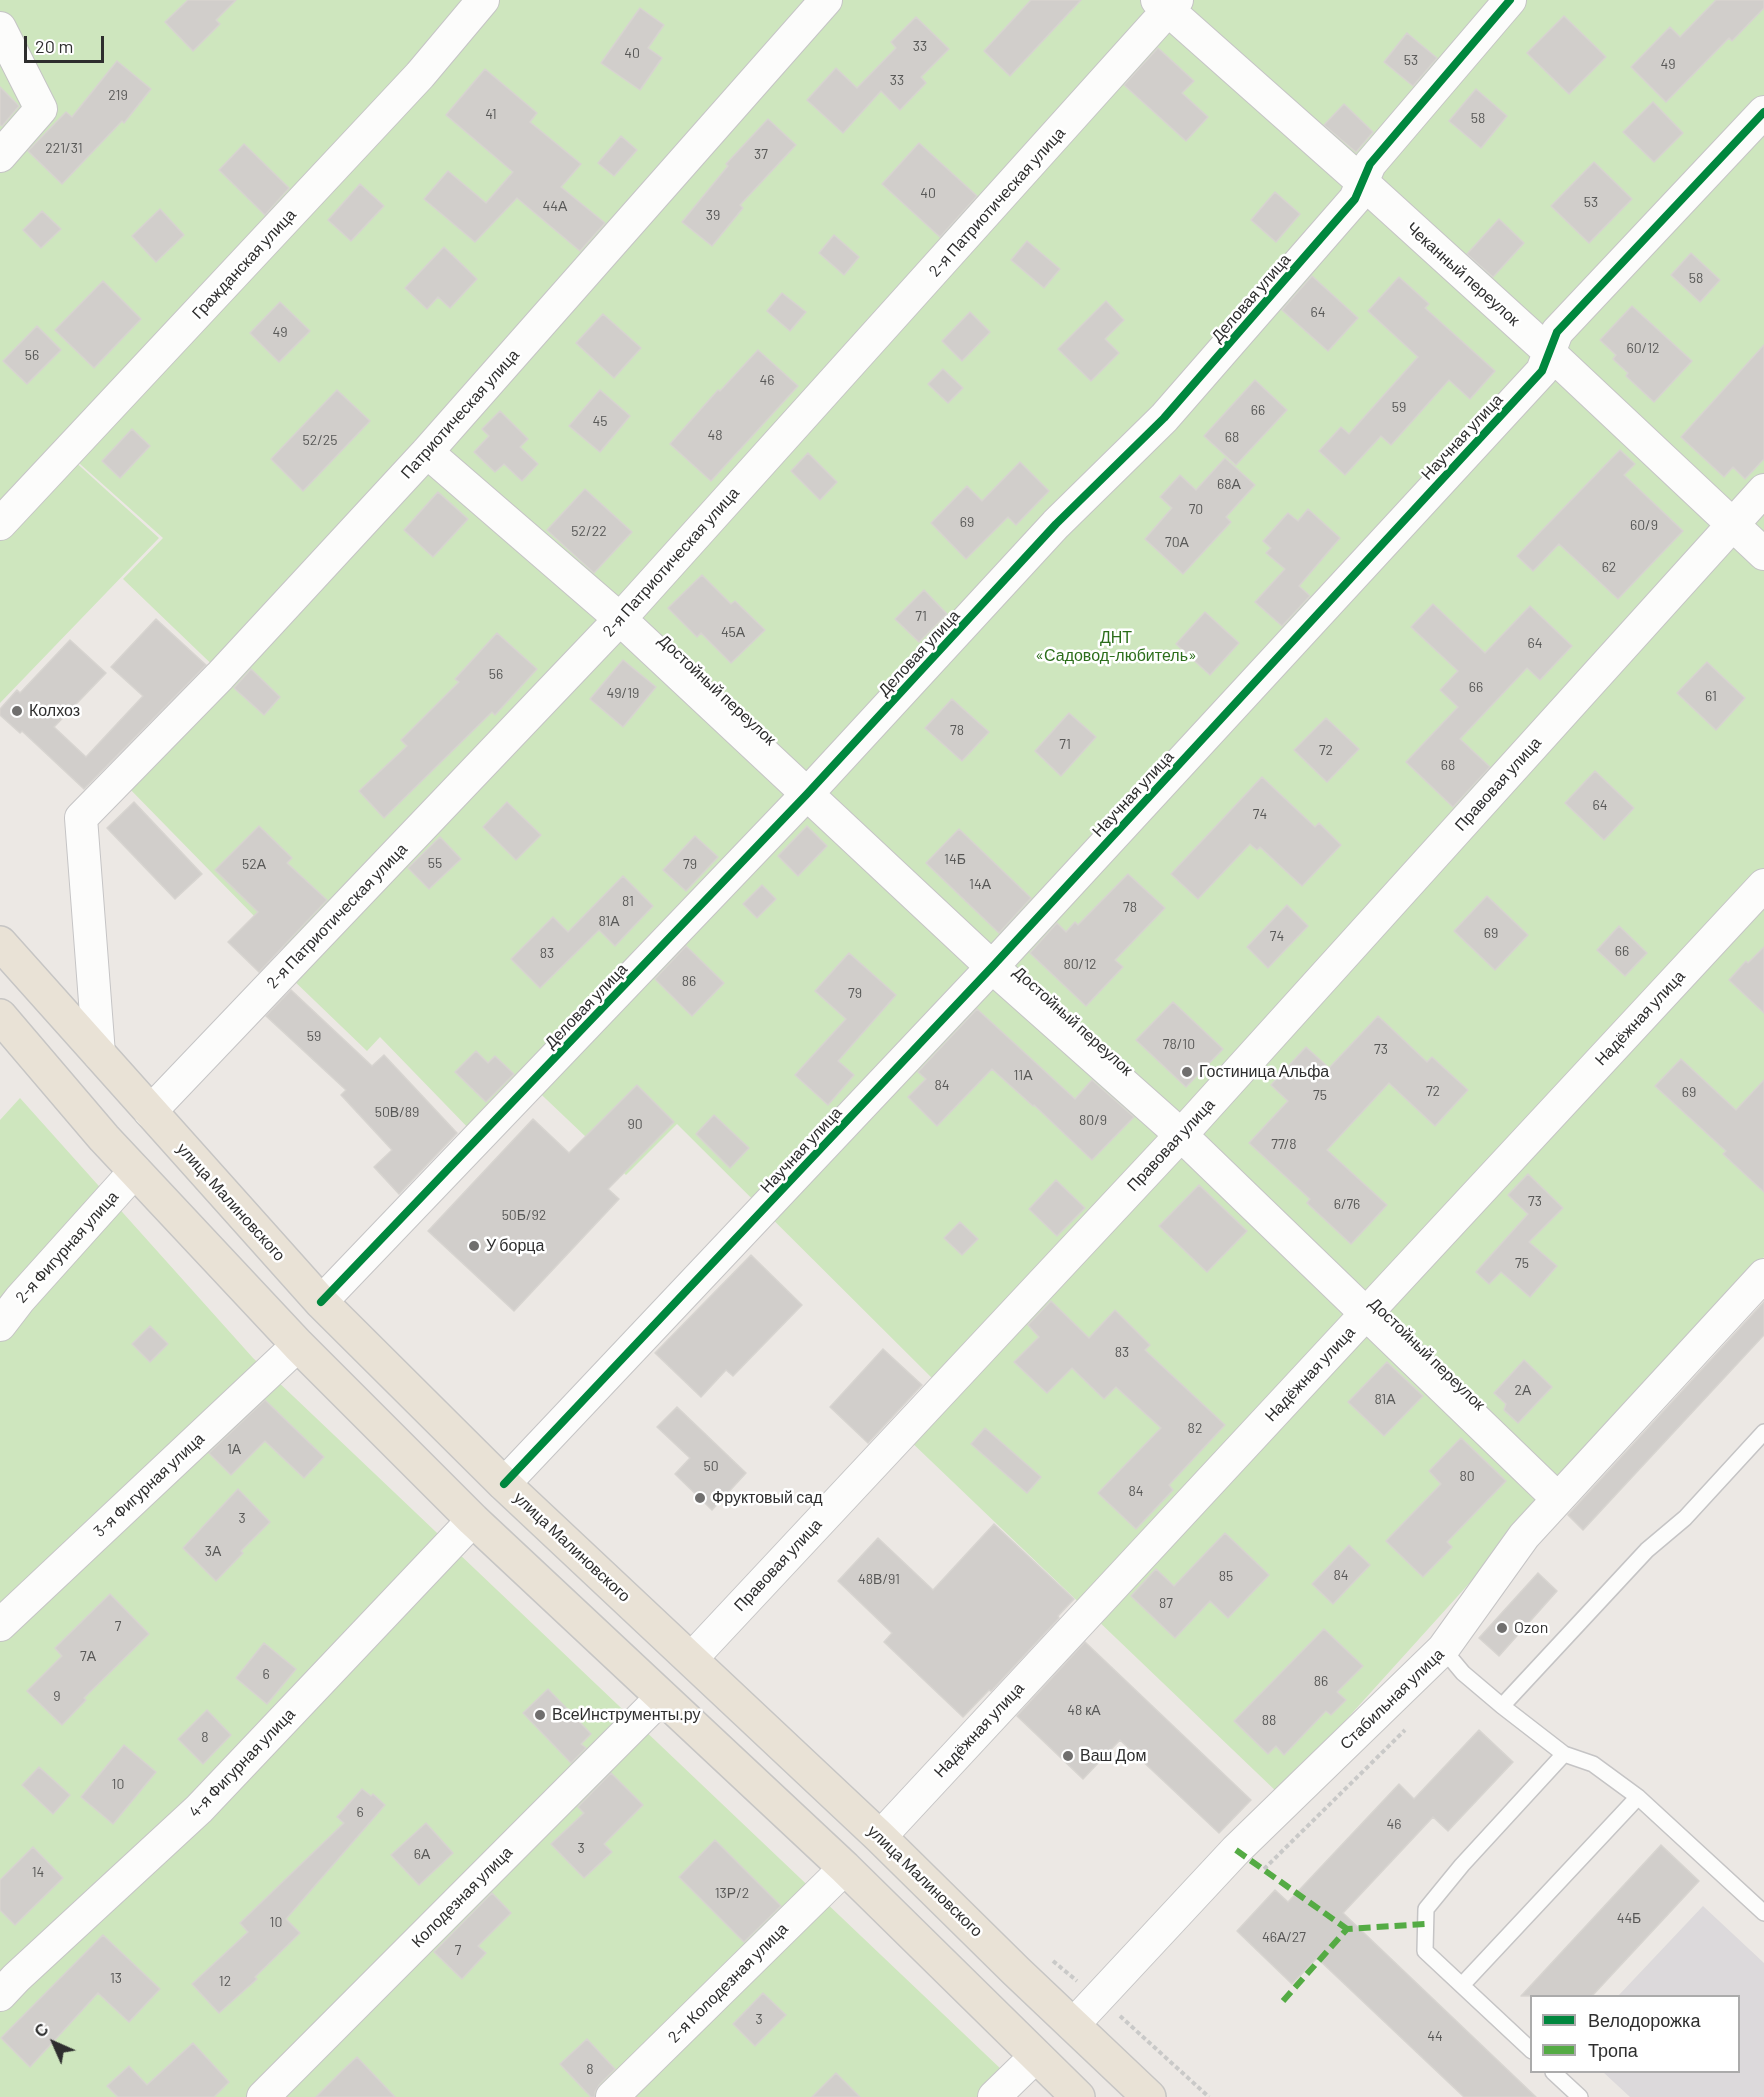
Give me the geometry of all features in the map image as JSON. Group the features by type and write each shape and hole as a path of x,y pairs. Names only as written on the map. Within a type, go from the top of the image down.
{"highway":[{"name":"улица Малиновского","path":"0,943 321,1302 504,1484 692,1658 1149,2097"},
{"path":"0,1016 104,1138 298,1345 473,1520 844,1868 1078,2097"}],"street":[{"name":"Гражданская улица","path":"0,524 420,75 483,0"},
{"name":"Патриотическая улица","path":"99,1054 81,818 220,676 427,452 826,0"},
{"name":"Деловая улица","path":"321,1302 807,794 1056,524 1164,418 1355,199 1370,164 1510,0"},
{"name":"Чеканный переулок","path":"1168,4 1549,352 1764,554"},
{"name":"2-я Патриотическая улица","path":"150,1112 620,619 1168,4"},
{"path":"0,28 41,109 0,156"},
{"name":"Научная улица","path":"504,1484 992,967 1542,371 1557,332 1764,112"},
{"name":"Достойный переулок","path":"427,452 620,619 992,967 1181,1135 1558,1499"},
{"name":"Правовая улица","path":"692,1658 1181,1135 1764,490"},
{"name":"Надёжная улица","path":"880,1837 1764,885"},
{"name":"2-я Фигурная улица","path":"0,1325 20,1299 135,1171"},
{"name":"Стабильная улица","path":"1073,2025 1236,1850 1443,1649 1524,1536 1764,1275"},
{"name":"3-я Фигурная улица","path":"0,1625 298,1345"},
{"name":"4-я Фигурная улица","path":"0,1995 199,1809 473,1520"},
{"name":"Колодезная улица","path":"263,2097 662,1697"},
{"name":"2-я Колодезная улица","path":"612,2097 844,1868"},
{"path":"994,2097 1036,2056"}],"lane":[{"path":"1502,1706 1647,1550 1685,1518 1764,1432"},
{"path":"1443,1649 1463,1672 1502,1706 1564,1754 1593,1764 1638,1797 1764,1913"},
{"path":"1530,2049 1425,1951 1426,1909 1462,1865 1564,1754"},
{"path":"1462,1986 1638,1797"},
{"path":"1554,2073 1580,2097"}],"path":[{"path":"1264,1869 1405,1730"}],"shaded area":[{"path":"1703,1906 1764,1963 1764,2097 1630,2097 1604,2073 1740,2073 1740,1995 1619,1995"}],"green space":[{"name":"ДНТ «Садовод-любитель»","path":"0,0 1764,0 1764,1257 1279,1794 907,1438 949,1395 677,1124 626,1175 526,1080 475,1135 380,1037 367,1051 289,976 301,964 125,784 226,678 123,579 163,538 61,447 0,517"},
{"path":"71,458 159,538 0,703 0,534"},
{"path":"20,1098 253,1358 1003,2071 977,2097 0,2097 0,1120"}],"building":[{"path":"188,0 236,0 216,20 220,24 193,51 165,22"},
{"path":"1031,0 1081,0 1010,76 984,51"},
{"path":"1716,0 1764,0 1764,8 1732,41 1729,38 1666,102 1631,67 1670,27 1680,37"},
{"path":"640,8 664,25 648,48 662,58 640,90 601,63"},
{"path":"1564,16 1606,57 1569,94 1527,53"},
{"path":"916,17 949,49 921,77 926,83 900,110 881,91 843,133 807,100 836,68 857,88 896,48 891,42"},
{"path":"1407,33 1437,58 1413,86 1384,62"},
{"path":"1158,48 1194,81 1182,93 1208,117 1186,141 1124,85"},
{"path":"117,61 151,89 124,123 122,121 62,184 28,151 66,112 72,117"},
{"path":"485,69 537,113 530,122 581,164 561,187 605,223 580,251 517,198 475,242 424,199 448,171 486,203 513,172 446,115"},
{"path":"0,87 19,106 2,126 0,125"},
{"path":"1476,89 1507,116 1481,148 1449,121"},
{"path":"1653,102 1683,133 1654,162 1623,132"},
{"path":"1344,104 1373,132 1356,152 1324,125"},
{"path":"768,119 796,145 740,205 743,208 712,246 682,222 728,166 726,164"},
{"path":"621,136 637,150 614,176 598,163"},
{"path":"919,143 977,196 940,237 882,184"},
{"path":"244,144 289,188 265,215 219,170"},
{"path":"1594,162 1632,199 1589,243 1551,206"},
{"path":"360,184 384,206 351,241 328,220"},
{"path":"1275,192 1300,214 1276,242 1251,220"},
{"path":"160,209 184,235 156,262 132,236"},
{"path":"42,211 61,229 41,248 23,230"},
{"path":"1499,219 1524,243 1493,277 1467,254"},
{"path":"834,235 859,257 844,275 819,253"},
{"path":"1027,241 1060,269 1044,288 1011,260"},
{"path":"444,247 477,279 450,308 438,297 427,309 405,288"},
{"path":"1691,253 1720,280 1700,302 1671,275"},
{"path":"1312,276 1358,318 1328,351 1282,310"},
{"path":"1399,277 1429,304 1425,308 1495,371 1470,399 1449,380 1391,445 1381,436 1345,475 1319,451 1341,427 1349,434 1418,357 1368,311"},
{"path":"103,281 141,319 94,368 55,330"},
{"path":"782,293 806,312 790,331 767,311"},
{"path":"1106,301 1124,320 1105,339 1119,353 1091,381 1058,349"},
{"path":"280,302 310,331 279,362 250,333"},
{"path":"1632,306 1692,361 1654,402 1626,376 1628,373 1613,359 1616,355 1600,340"},
{"path":"970,312 990,332 962,361 942,341"},
{"path":"603,314 641,348 614,378 576,343"},
{"path":"37,326 61,350 27,384 3,361"},
{"path":"1764,345 1764,459 1745,479 1733,467 1724,477 1681,437"},
{"path":"758,350 798,386 711,481 670,444 718,390 720,391"},
{"path":"943,369 963,388 948,403 928,384"},
{"path":"1255,380 1287,410 1236,465 1204,436"},
{"path":"337,390 370,421 303,491 271,459"},
{"path":"600,390 630,416 600,452 569,426"},
{"path":"500,411 528,439 520,447 538,464 522,481 504,464 495,472 474,452 489,436 482,429"},
{"path":"132,429 150,446 120,478 102,461"},
{"path":"1620,450 1635,464 1624,475 1683,531 1618,599 1559,544 1533,571 1517,556"},
{"path":"808,453 837,482 820,500 791,471"},
{"path":"1225,458 1255,485 1226,517 1231,522 1183,574 1145,539 1172,508 1160,497 1180,475 1196,490"},
{"path":"1020,462 1049,491 1016,525 1008,517 966,559 931,523 967,486 982,501"},
{"path":"585,489 632,532 594,573 547,530"},
{"path":"438,492 468,519 433,557 404,530"},
{"path":"1308,509 1340,538 1299,586 1310,596 1282,626 1255,602 1285,569 1266,553 1271,548 1263,541 1288,513 1298,521"},
{"path":"702,575 731,604 735,601 765,630 731,663 701,633 697,637 668,608"},
{"path":"924,590 947,614 919,642 895,619"},
{"path":"1433,604 1485,653 1530,606 1572,646 1540,680 1527,668 1460,739 1490,767 1453,807 1406,762 1458,707 1440,690 1458,671 1411,627"},
{"path":"1205,612 1239,643 1210,675 1176,644"},
{"path":"156,619 206,665 84,789 22,731 20,733 0,715 0,709 17,690 20,693 70,640 106,673 54,727 86,757 143,696 111,667"},
{"path":"497,633 537,669 495,715 492,712 384,818 359,791 407,746 401,740 459,682 455,679"},
{"path":"623,660 656,687 623,727 590,699"},
{"path":"1707,662 1745,698 1716,730 1677,693"},
{"path":"251,669 280,697 264,715 234,688"},
{"path":"952,699 989,732 962,761 925,728"},
{"path":"1069,713 1096,737 1061,776 1035,751"},
{"path":"1326,718 1359,749 1327,782 1294,750"},
{"path":"1595,771 1634,808 1604,840 1565,803"},
{"path":"1262,777 1315,827 1319,823 1341,845 1302,886 1260,847 1257,850 1250,844 1198,899 1171,874"},
{"path":"134,802 202,874 175,899 107,828"},
{"path":"507,802 541,835 516,860 483,827"},
{"path":"259,826 292,858 287,863 327,900 259,972 228,942 258,912 215,870"},
{"path":"807,826 827,846 798,876 778,856"},
{"path":"959,829 1031,898 999,933 926,863"},
{"path":"695,836 718,857 686,891 663,870"},
{"path":"440,837 461,859 429,889 408,868"},
{"path":"1128,874 1165,908 1115,960 1123,967 1086,1006 1030,953 1057,923 1066,932 1075,922 1078,925"},
{"path":"623,876 653,906 615,946 599,930 540,988 511,959 553,917 568,932"},
{"path":"762,885 776,899 757,918 743,904"},
{"path":"1487,896 1528,935 1495,970 1454,931"},
{"path":"1287,905 1308,926 1268,968 1247,947"},
{"path":"1619,926 1647,953 1625,976 1597,950"},
{"path":"686,946 724,983 692,1016 655,979"},
{"path":"1764,947 1764,1013 1729,980 1746,961 1748,963"},
{"path":"849,953 896,995 838,1061 854,1075 828,1105 795,1075 846,1019 815,991"},
{"path":"291,990 372,1066 384,1055 457,1133 399,1194 374,1167 392,1150 341,1095 346,1090 266,1016"},
{"path":"1173,1002 1223,1049 1186,1087 1136,1040"},
{"path":"977,1009 1075,1099 1092,1080 1134,1117 1092,1160 992,1069 937,1126 908,1097 926,1079 918,1072"},
{"path":"1378,1016 1427,1062 1432,1057 1468,1090 1435,1126 1389,1083 1327,1150 1387,1205 1351,1244 1307,1203 1310,1199 1249,1143 1288,1101 1271,1085 1306,1047 1329,1068"},
{"path":"476,1051 488,1063 495,1056 514,1074 486,1102 455,1072"},
{"path":"1681,1059 1736,1110 1764,1080 1764,1192 1723,1154 1726,1151 1655,1086"},
{"path":"637,1085 674,1122 608,1189 619,1199 514,1311 428,1231 533,1119 569,1153"},
{"path":"714,1115 749,1148 730,1168 696,1134"},
{"path":"1528,1174 1563,1208 1529,1242 1557,1266 1530,1297 1501,1272 1489,1284 1476,1272 1528,1214 1508,1195"},
{"path":"1056,1180 1085,1208 1057,1236 1029,1209"},
{"path":"1199,1185 1247,1231 1207,1272 1159,1226"},
{"path":"960,1222 978,1239 962,1255 944,1238"},
{"path":"751,1255 802,1305 733,1376 726,1370 701,1397 655,1353"},
{"path":"1051,1301 1089,1338 1115,1310 1150,1345 1145,1350 1225,1425 1169,1485 1173,1490 1136,1529 1098,1493 1161,1428 1116,1387 1104,1399 1072,1368 1047,1393 1014,1362 1039,1337 1028,1325"},
{"path":"1764,1302 1764,1335 1583,1530 1568,1515"},
{"path":"150,1326 168,1344 150,1362 132,1344"},
{"path":"883,1349 922,1385 868,1443 830,1407"},
{"path":"1524,1360 1552,1387 1518,1423 1504,1410 1506,1404 1494,1393"},
{"path":"1387,1362 1423,1396 1384,1436 1348,1402"},
{"path":"265,1400 324,1457 304,1478 265,1441 231,1475 209,1453"},
{"path":"677,1407 746,1473 712,1510 675,1474 690,1458 657,1427"},
{"path":"985,1428 1041,1477 1027,1493 971,1444"},
{"path":"1461,1438 1506,1481 1447,1542 1452,1547 1423,1577 1386,1541 1441,1484 1429,1471"},
{"path":"238,1489 270,1522 241,1551 243,1553 216,1581 183,1548"},
{"path":"994,1524 1074,1599 991,1691 989,1690 963,1717 884,1642 892,1633 838,1581 878,1538 933,1590"},
{"path":"1225,1533 1269,1575 1228,1618 1210,1601 1175,1638 1131,1596 1156,1569 1174,1586"},
{"path":"1349,1545 1370,1565 1333,1604 1312,1584"},
{"path":"1538,1573 1557,1591 1499,1656 1479,1638"},
{"path":"110,1594 149,1634 84,1698 86,1700 62,1725 27,1691 62,1656 55,1648"},
{"path":"1324,1629 1363,1666 1337,1692 1346,1700 1331,1715 1326,1711 1284,1755 1276,1746 1268,1754 1234,1721"},
{"path":"1085,1642 1251,1800 1219,1833 1120,1740 1083,1779 1017,1716"},
{"path":"264,1643 296,1669 267,1704 236,1678"},
{"path":"548,1689 591,1734 581,1744 586,1748 571,1763 523,1713"},
{"path":"207,1710 231,1735 203,1764 178,1739"},
{"path":"1479,1730 1513,1762 1448,1831 1433,1817 1343,1913 1536,2097 1464,2097 1317,1958 1292,1984 1237,1931 1275,1890 1288,1902 1399,1784 1414,1799"},
{"path":"124,1745 156,1772 113,1824 81,1797"},
{"path":"39,1767 70,1795 53,1814 22,1785"},
{"path":"611,1773 643,1805 604,1844 612,1852 584,1878 551,1844 584,1813 578,1807"},
{"path":"362,1789 371,1796 373,1794 385,1805 286,1919 300,1933 255,1977 257,1979 219,2013 192,1984 248,1932 240,1923 344,1823 337,1817"},
{"path":"426,1823 453,1853 419,1885 391,1855"},
{"path":"715,1840 781,1906 744,1942 679,1877"},
{"path":"1661,1845 1699,1881 1593,1995 1521,1996"},
{"path":"33,1847 63,1878 15,1925 0,1910 0,1880"},
{"path":"492,1893 511,1913 478,1946 486,1953 462,1979 434,1952"},
{"path":"103,1935 160,1989 129,2022 98,1993 30,2067 1,2038"},
{"path":"763,1993 786,2015 755,2046 733,2024"},
{"path":"587,2039 615,2069 599,2085 595,2097 591,2097 560,2064"},
{"path":"193,2043 229,2082 214,2097 118,2097 107,2086 129,2066 147,2085"},
{"path":"357,2057 395,2097 316,2097 343,2070"},
{"path":"836,2073 860,2097 812,2097"}],"marked path":[{"path":"1236,1850 1347,1929"},
{"path":"1283,2001 1347,1929 1425,1924"}],"cycle path":[{"path":"321,1302 807,794 1056,524 1164,418 1355,199 1370,164 1510,0"},
{"path":"504,1484 992,967 1542,371 1557,332 1764,112"}],"place":[{"name":"Колхоз","path":"17,711"},
{"name":"Гостиница Альфа","path":"1187,1072"},
{"name":"У борца","path":"474,1246"},
{"name":"Фруктовый сад","path":"700,1498"},
{"name":"Ozon","path":"1502,1628"},
{"name":"ВсеИнструменты.ру","path":"540,1715"},
{"name":"Ваш Дом","path":"1068,1756"}]}
